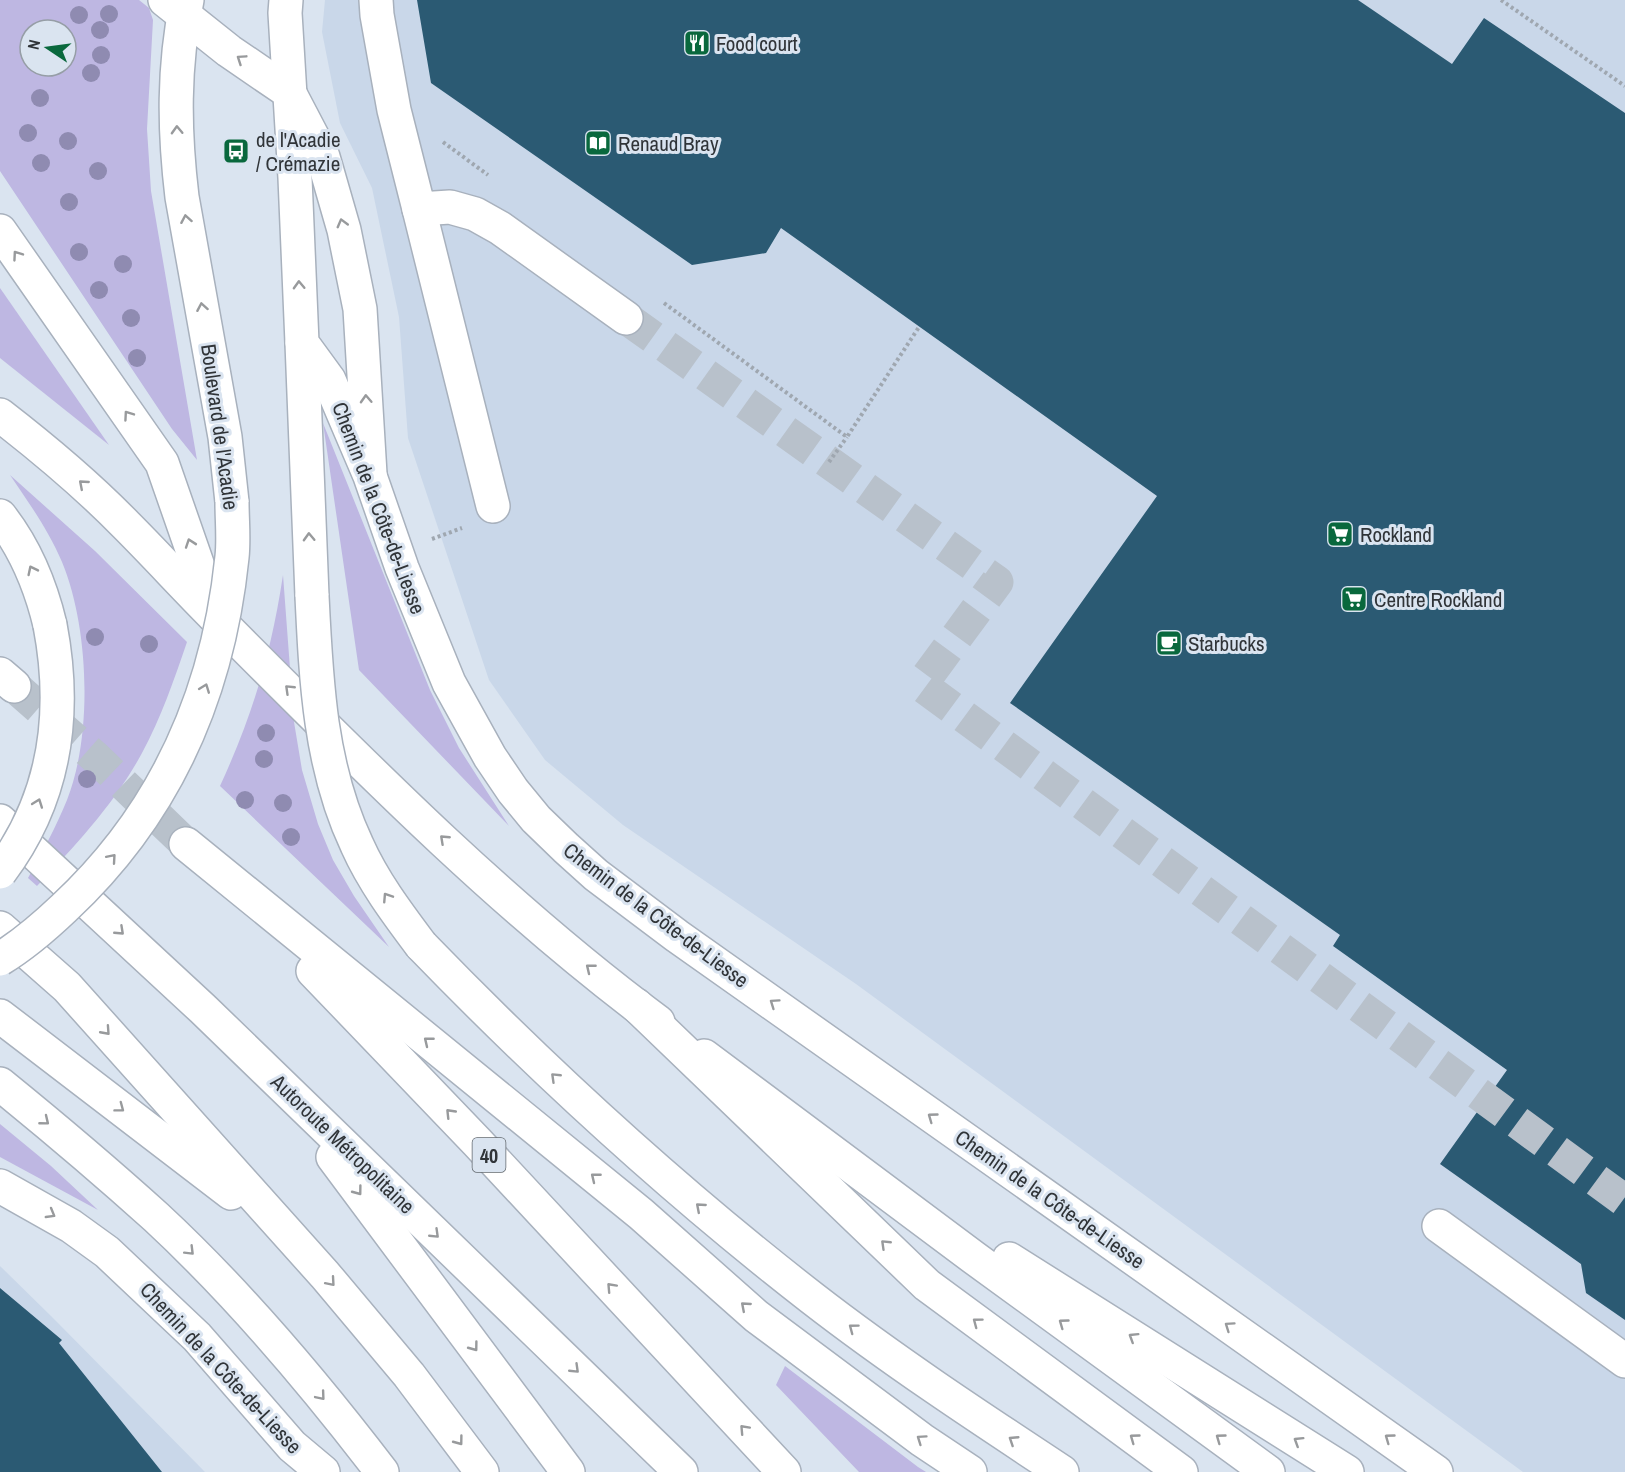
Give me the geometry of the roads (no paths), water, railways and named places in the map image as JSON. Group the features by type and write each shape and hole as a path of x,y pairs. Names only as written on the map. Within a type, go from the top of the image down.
{"main road":[{"path":"286,0 318,696 331,773 357,847 397,913 421,945 586,1107 739,1239 813,1299 877,1346 1062,1472"},
{"path":"376,0 394,110 419,209 481,515"},
{"path":"178,5 229,51 290,93 328,168 354,270 360,309 370,476"},
{"name":"Boulevard de l'Acadie","path":"0,960 46,924 95,878 117,854 137,826 183,744 209,678 228,596 232,554 232,502 225,437 178,164 176,68 178,5"},
{"path":"419,209 450,207 475,214 500,228 626,318"},
{"path":"0,231 162,463 216,618"},
{"name":"Chemin de la Côte-de-Liesse","path":"302,343 329,380 370,476 402,568 449,682 490,757 536,819 596,875 677,936 1436,1472"},
{"path":"0,415 97,496 216,618 391,790 560,943 636,1005 973,1257 1268,1472"},
{"path":"0,516 21,549 45,602 57,658 58,682 57,732 47,779 30,825 0,872"},
{"name":"Autoroute Métropolitaine","path":"0,821 185,992 681,1472"},
{"name":"40","path":"784,1472 462,1126 186,844 641,1214 756,1316 922,1440 970,1472"},
{"path":"0,928 67,987 325,1275 402,1366 482,1472"},
{"path":"636,1005 927,1285 1181,1472"},
{"path":"0,1016 292,1239"},
{"path":"272,1077 568,1472"},
{"path":"0,1084 156,1217 191,1252 288,1355 382,1472"},
{"path":"803,1129 1347,1472"},
{"name":"Chemin de la Côte-de-Liesse","path":"0,1186 71,1226 108,1252 197,1337 292,1446 323,1472"},
{"path":"1439,1226 1625,1361"}],"tunnel":[{"path":"626,318 997,582 921,685 1625,1201"},
{"path":"14,686 95,757 186,844"}],"place":[{"name":"Food court","path":"697,43"},
{"name":"Renaud Bray","path":"598,143"},
{"name":"de l'Acadie / Crémazie","path":"236,151"},
{"name":"Rockland","path":"1340,534"},
{"name":"Centre Rockland","path":"1354,599"},
{"name":"Starbucks","path":"1169,643"}]}
